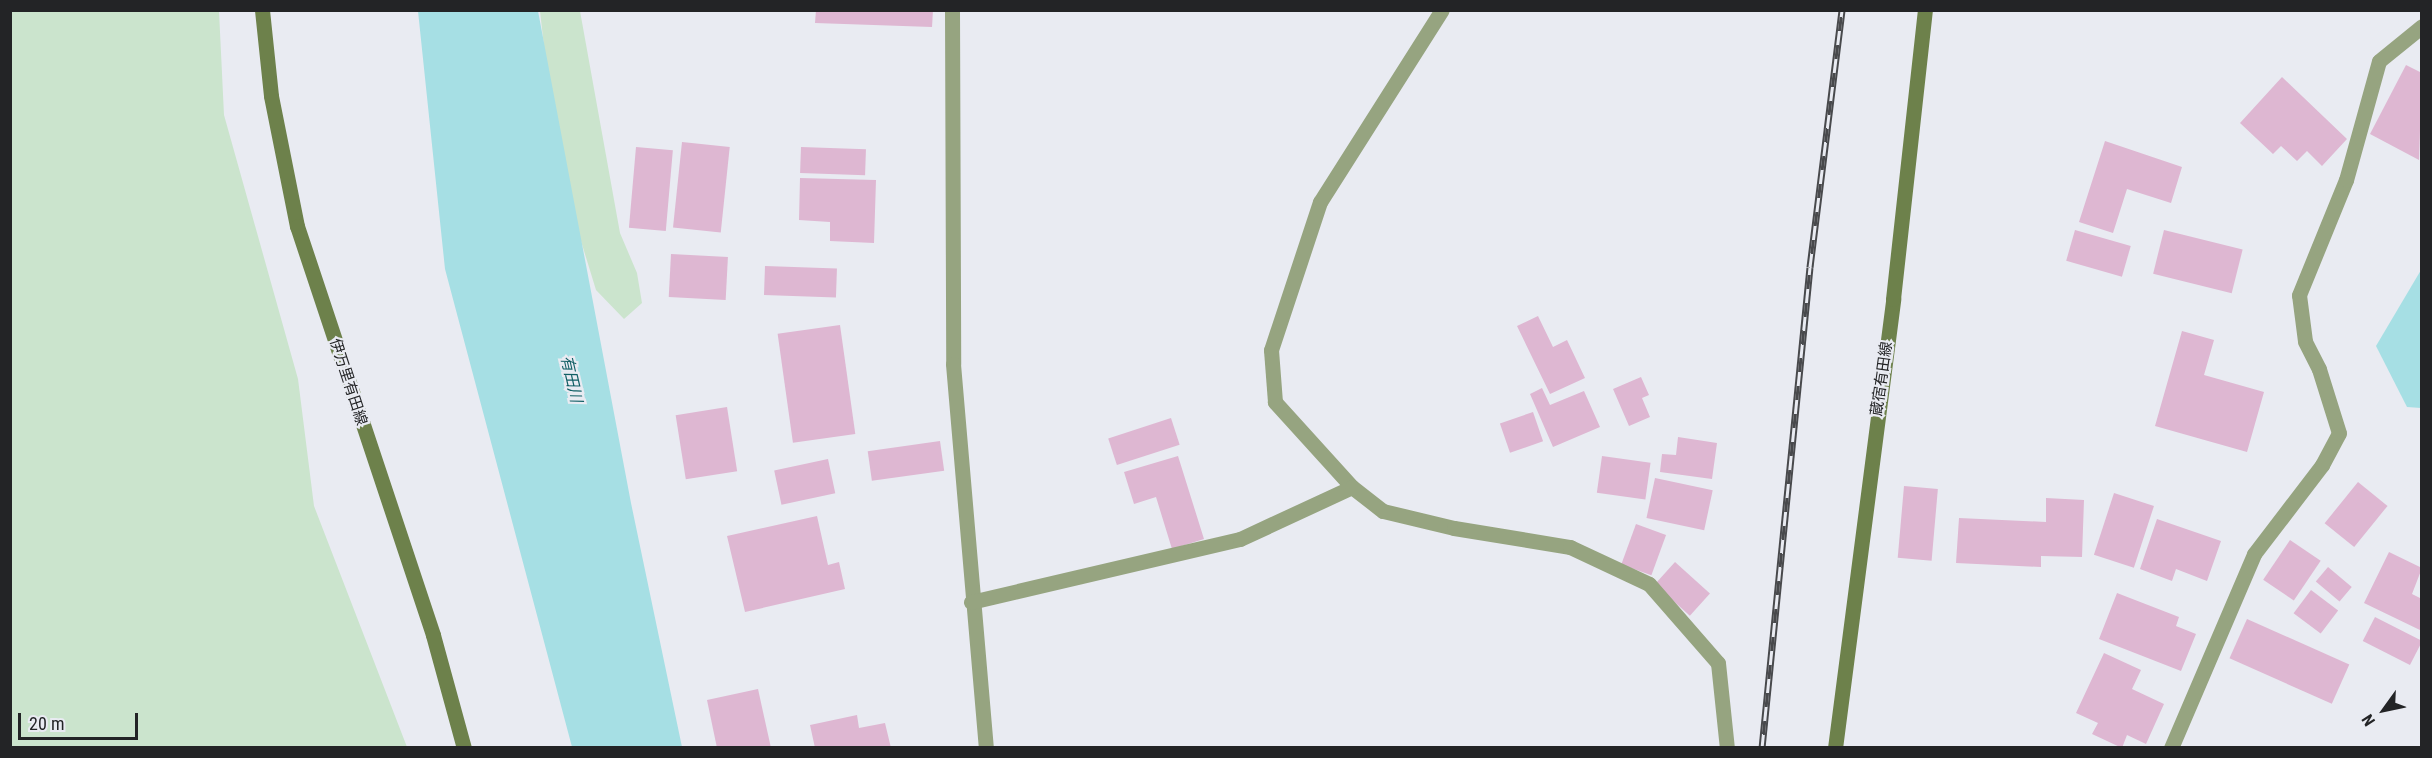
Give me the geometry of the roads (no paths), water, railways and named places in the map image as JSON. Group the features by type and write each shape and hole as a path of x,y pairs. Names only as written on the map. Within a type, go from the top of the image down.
{"main road":[{"name":"伊万里有田線","path":"262,10 271,96 297,226 433,635 464,747"},
{"name":"蔵宿有田線","path":"1835,747 1893,299 1925,10"}],"street":[{"path":"952,10 953,364 971,602 987,747"},
{"path":"1442,10 1320,202 1271,350 1275,402 1352,488 1383,511 1454,528 1570,547 1649,584 1718,663 1727,747"},
{"path":"2171,747 2254,554 2322,465 2339,433 2319,369 2305,341 2299,294 2346,180 2379,61 2421,26"},
{"path":"971,602 1240,539 1352,488"}],"water":[{"name":"有田川","path":"418,11 538,11 631,503 682,747 572,747 445,269"},
{"path":"2421,270 2421,408 2407,407 2376,346"}],"railway":[{"path":"1762,748 1810,267 1842,10"}]}
